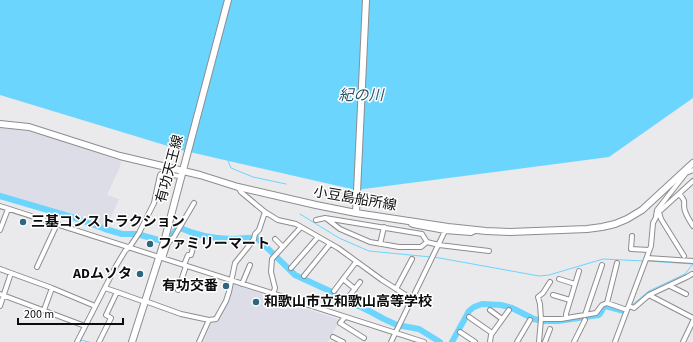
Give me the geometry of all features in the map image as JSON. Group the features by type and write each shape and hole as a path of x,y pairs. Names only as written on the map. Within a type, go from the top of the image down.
{"main road":[{"name":"有功天王線","path":"132,342 161,258 182,172 228,0"},
{"path":"356,210 366,0"},
{"name":"小豆島船所線","path":"0,124 29,127 120,156 182,172 200,175 238,187 410,221 478,230 510,232 587,229 615,224 642,210 693,163"}],"street":[{"path":"656,216 657,210 685,172 693,170"},
{"path":"77,342 116,266 125,251 139,234 154,203 160,175 182,172"},
{"path":"616,342 650,250 652,223 659,212 693,181"},
{"path":"238,187 241,192 265,212 278,220 296,224 318,236 412,299"},
{"path":"679,194 685,201 685,211 693,226"},
{"path":"161,258 168,243 180,228 194,203"},
{"path":"0,206 424,342"},
{"path":"0,230 8,209"},
{"path":"105,288 181,314 209,320 216,319 229,292 235,263 259,230 265,212"},
{"path":"659,212 661,219 684,256"},
{"path":"326,218 340,228 370,242 399,247 421,247 427,242"},
{"path":"316,220 326,218 384,227 422,234 427,242 439,245 489,251"},
{"path":"652,223 661,219"},
{"path":"410,221 413,225 444,231 471,234 478,230"},
{"path":"37,267 57,224"},
{"path":"273,294 275,288 271,272 272,258 301,227"},
{"path":"380,244 384,227"},
{"path":"391,342 439,245 444,231"},
{"path":"290,268 318,236"},
{"path":"632,236 631,249 650,250"},
{"path":"275,239 283,246"},
{"path":"178,290 188,254 191,255 195,241"},
{"path":"304,276 330,244"},
{"path":"396,289 412,259"},
{"path":"646,260 693,261"},
{"path":"334,291 356,262"},
{"path":"606,303 617,263"},
{"path":"242,284 250,265"},
{"path":"586,315 602,265"},
{"path":"0,269 95,306"},
{"path":"566,318 570,300 580,271"},
{"path":"0,306 2,295 11,273"},
{"path":"541,321 596,313 602,304 606,303 634,308 649,295 693,274"},
{"path":"343,279 355,289"},
{"path":"559,279 575,284"},
{"path":"347,299 360,282"},
{"path":"539,342 541,321 538,297 543,293 550,282"},
{"path":"670,286 686,294"},
{"path":"44,310 52,288"},
{"path":"99,342 111,318 106,315 117,292"},
{"path":"2,295 85,326"},
{"path":"553,295 570,300"},
{"path":"649,295 693,320 683,342"},
{"path":"490,310 502,319"},
{"path":"490,342 492,333 509,310"},
{"path":"345,317 340,323 364,338"},
{"path":"469,317 492,333"},
{"path":"199,342 209,320"},
{"path":"517,342 530,320"},
{"path":"574,342 585,320"},
{"path":"546,342 550,329"},
{"path":"460,332 475,342"},
{"path":"333,337 343,342"}],"shaded area":[{"path":"0,128 27,131 46,136 121,161 120,167 107,195 119,199 106,228 76,217 0,195"},
{"name":"和歌山市立和歌山高等学校","path":"233,284 340,320 328,342 203,342 212,322 216,322"}],"water":[{"name":"紀の川","path":"0,0 693,0 693,98 609,157 356,190 181,150 0,95"}],"waterway":[{"path":"228,161 231,168 253,177 286,184"},
{"path":"0,196 75,218 122,234 137,234 162,241"},
{"path":"300,214 339,238 369,251 431,257"},
{"path":"167,240 178,227 211,237 226,239 257,238 295,275 332,292 343,302 359,306 397,325 419,329 440,342"},
{"path":"434,257 539,276 549,275 603,259 644,261"},
{"path":"648,261 693,264"},
{"path":"632,305 649,291 685,274 693,264"},
{"path":"452,342 469,311 482,304 501,305 512,308 534,319 543,321 558,321 599,315 605,306 624,311"},
{"path":"81,340 89,342"}],"place":[{"name":"三基コンストラクション","path":"23,222"},
{"name":"ファミリーマート","path":"150,244"},
{"name":"ADムソタ","path":"140,274"},
{"name":"有功交番","path":"226,286"},
{"name":"和歌山市立和歌山高等学校","path":"256,302"}]}
